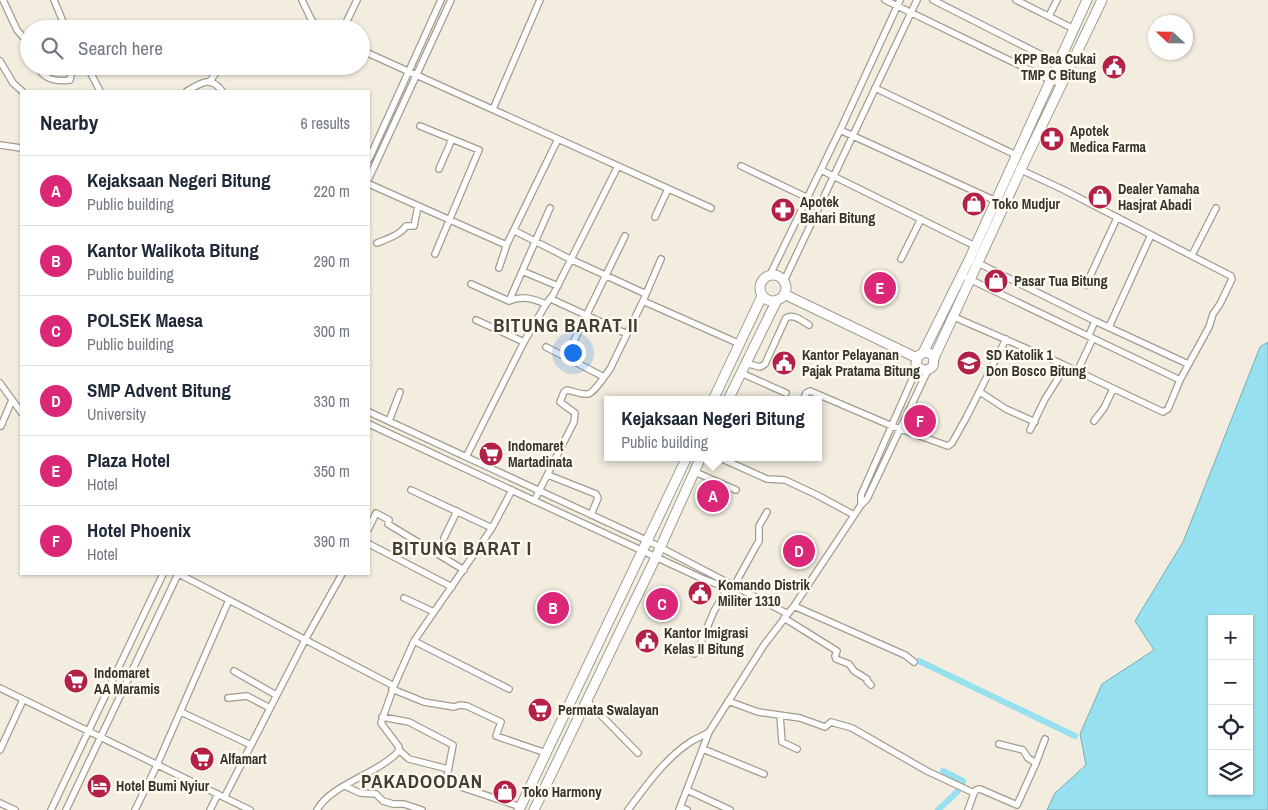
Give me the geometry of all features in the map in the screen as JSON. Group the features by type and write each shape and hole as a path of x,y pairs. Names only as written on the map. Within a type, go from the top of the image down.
{"highway":[{"path":"1022,157 1050,80 1087,0"},
{"path":"1016,168 974,261 962,276 919,359 921,370 928,370 933,366 934,358 971,279 974,261 975,246 996,201 1062,84 1102,0"},
{"path":"716,396 762,296 760,290 764,278 770,275 779,277 784,281 785,286 730,396"},
{"path":"762,296 770,300 780,297 919,359"},
{"path":"919,359 928,353 934,358"},
{"path":"520,808 685,461"},
{"path":"534,810 656,557 699,461"}],"street":[{"path":"4,0 20,33"},
{"path":"54,0 62,20"},
{"path":"302,0 312,20"},
{"path":"347,20 357,0"},
{"path":"370,157 441,0"},
{"path":"370,176 451,0"},
{"path":"493,109 540,0"},
{"path":"885,0 898,3 911,12 1050,80 1062,84"},
{"path":"784,281 917,0"},
{"path":"933,0 1069,69"},
{"path":"1016,0 1074,29"},
{"path":"1049,16 1057,0"},
{"path":"770,275 840,130 898,3"},
{"path":"370,54 711,208"},
{"path":"0,61 13,83 21,90"},
{"path":"44,75 46,78 58,81 70,80 71,75"},
{"path":"92,75 99,90"},
{"path":"210,81 214,75"},
{"path":"189,90 210,81 218,85 221,90"},
{"path":"876,88 1022,157"},
{"path":"420,126 479,150 435,254"},
{"path":"840,130 996,201"},
{"path":"440,169 452,139"},
{"path":"499,268 507,244 515,231 558,139"},
{"path":"0,146 20,148"},
{"path":"466,457 524,342 558,286 618,166"},
{"path":"740,166 808,198"},
{"path":"954,317 1165,412 1188,364 1209,327 1212,314 1220,304 1232,279 1231,276 1192,255 1016,168"},
{"path":"821,170 975,246"},
{"path":"370,184 507,244"},
{"path":"656,217 668,189"},
{"path":"377,243 404,230 406,226 414,226 418,206"},
{"path":"510,301 550,208"},
{"path":"1192,255 1216,208"},
{"path":"1086,286 1117,218"},
{"path":"901,259 921,219"},
{"path":"517,232 646,294"},
{"path":"1109,327 1151,235"},
{"path":"569,351 625,236"},
{"path":"534,501 574,422 575,413 560,402 564,392 566,390 585,394 590,393 610,369 661,259"},
{"path":"974,261 1095,321 1188,364"},
{"path":"522,271 558,286"},
{"path":"962,276 1180,380"},
{"path":"471,284 510,301 526,297 548,302 627,334"},
{"path":"643,301 740,344"},
{"path":"745,363 760,367 766,364 788,316 809,324"},
{"path":"476,320 524,342"},
{"path":"1077,372 1091,337 1095,321"},
{"path":"822,396 892,426 948,446 957,435 1006,339"},
{"path":"546,347 604,376"},
{"path":"861,504 861,495 919,359"},
{"path":"1030,430 1045,399 1066,366"},
{"path":"688,810 680,808 709,732 764,645 794,606 861,504 867,499 928,370"},
{"path":"740,373 786,393"},
{"path":"0,383 20,411"},
{"path":"1094,421 1104,408 1113,389"},
{"path":"805,396 810,391 822,396"},
{"path":"389,421 400,392"},
{"path":"980,392 1006,409 1035,422"},
{"path":"2,426 12,400"},
{"path":"370,412 648,541 726,581 786,616 836,651 836,659 849,664 854,671 867,679 866,681 871,685"},
{"path":"370,424 687,571 719,584 731,585"},
{"path":"410,442 415,433"},
{"path":"727,461 767,480 785,480 817,495 854,516"},
{"path":"695,472 736,490"},
{"path":"548,475 596,494 598,502 591,515"},
{"path":"411,490 492,528"},
{"path":"448,769 409,759 399,750 396,742 383,728 381,723 382,717 414,641 492,528 512,490"},
{"path":"444,538 457,511"},
{"path":"687,652 694,654 697,652 714,611 756,546 758,528 767,512"},
{"path":"370,526 376,513 389,520 388,524 424,544 464,570"},
{"path":"370,545 452,587"},
{"path":"687,571 690,563"},
{"path":"51,810 163,575"},
{"path":"66,810 179,575"},
{"path":"181,575 393,688 424,702 454,707 460,704 467,706 501,722 496,736 546,753"},
{"path":"225,796 276,695 341,575"},
{"path":"404,598 434,612"},
{"path":"135,810 181,712 229,600"},
{"path":"794,606 905,655 914,662"},
{"path":"414,641 509,689"},
{"path":"234,671 276,695"},
{"path":"0,688 225,796 250,810"},
{"path":"228,698 247,696 270,708"},
{"path":"0,750 23,700"},
{"path":"587,701 638,753"},
{"path":"728,701 758,712 800,718 825,727 831,722 852,728 957,786 974,793"},
{"path":"181,712 251,745"},
{"path":"780,716 782,742 797,748"},
{"path":"382,717 408,722 453,745 446,782 520,808"},
{"path":"628,810 665,765 693,740 701,738 709,732"},
{"path":"968,810 974,793 980,789 1016,808 1045,739"},
{"path":"999,744 1023,750 1028,758 1036,763"},
{"path":"703,749 764,774"},
{"path":"317,810 327,797 383,764 399,750"},
{"path":"345,786 360,793 376,794 381,800 390,803 404,804 422,810"},
{"path":"687,790 730,810"},
{"path":"210,810 218,794"},
{"path":"0,803 15,810"}],"water":[{"path":"1268,342 1268,810 1047,810 1055,793 1086,765 1080,734 1102,684 1154,650 1135,621 1183,542 1260,347"}],"waterway":[{"path":"919,661 1075,736"},
{"path":"938,810 957,792 963,781 943,771"}],"place":[{"name":"KPP Bea Cukai TMP C Bitung","path":"1114,67"},
{"name":"Apotek Medica Farma","path":"1052,139"},
{"name":"Dealer Yamaha Hasjrat Abadi","path":"1100,197"},
{"name":"Toko Mudjur","path":"974,204"},
{"name":"Apotek Bahari Bitung","path":"783,210"},
{"name":"Pasar Tua Bitung","path":"996,281"},
{"name":"Plaza Hotel","path":"880,288"},
{"name":"Kantor Pelayanan Pajak Pratama Bitung","path":"784,363"},
{"name":"SD Katolik 1 Don Bosco Bitung","path":"969,363"},
{"name":"Hotel Phoenix","path":"920,421"},
{"name":"Indomaret Martadinata","path":"491,454"},
{"name":"Kejaksaan Negeri Bitung","path":"713,496"},
{"name":"SMP Advent Bitung","path":"799,551"},
{"name":"Komando Distrik Militer 1310","path":"700,593"},
{"name":"POLSEK Maesa","path":"662,604"},
{"name":"Kantor Walikota Bitung","path":"553,608"},
{"name":"Kantor Imigrasi Kelas II Bitung","path":"647,641"},
{"name":"Indomaret AA Maramis","path":"76,681"},
{"name":"Permata Swalayan","path":"540,710"},
{"name":"Alfamart","path":"202,759"},
{"name":"Hotel Bumi Nyiur","path":"99,786"},
{"name":"Toko Harmony","path":"505,792"}],"district":[{"name":"BITUNG BARAT II","path":"566,325"},
{"name":"BITUNG BARAT I","path":"462,548"},
{"name":"PAKADOODAN","path":"422,781"}]}
